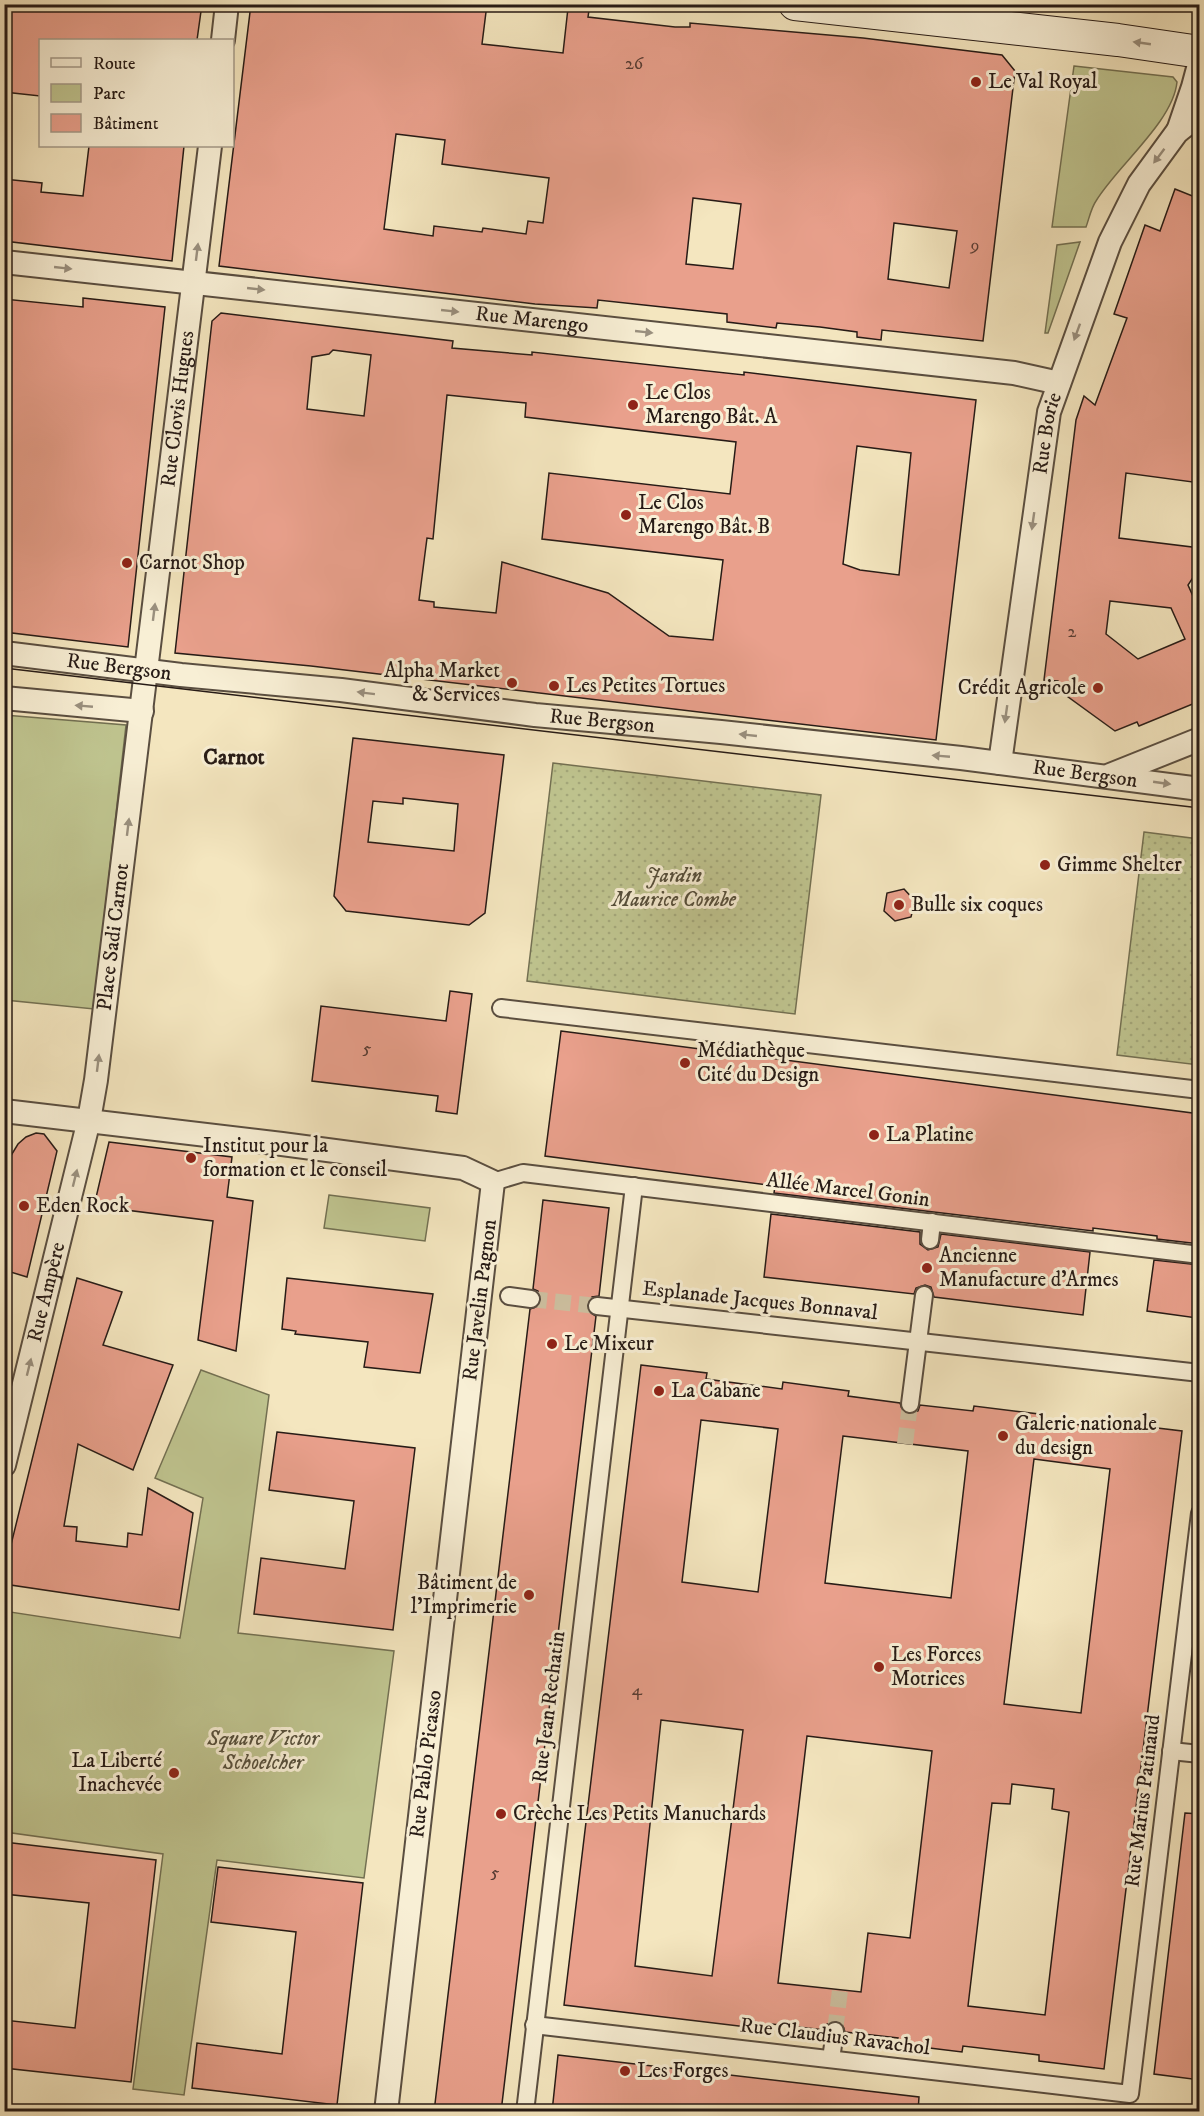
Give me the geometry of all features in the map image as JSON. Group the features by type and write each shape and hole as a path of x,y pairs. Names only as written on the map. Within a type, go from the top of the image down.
{"main road":[{"path":"795,4 1118,40 1200,52"}],"street":[{"path":"223,39 227,4"},
{"name":"Rue Borie","path":"1178,132 1200,61"},
{"name":"Rue Borie","path":"999,763 1049,412 1110,242 1138,184 1178,132 1200,114"},
{"name":"Rue Clovis Hugues","path":"147,670 210,147"},
{"name":"Rue Marengo","path":"4,262 1014,373 1059,383"},
{"name":"Rue Bergson","path":"4,653 182,675 341,690 536,715 721,732 999,763 1200,789"},
{"name":"Place Sadi Carnot","path":"89,1120 98,1070 147,670"},
{"name":"Rue Bergson","path":"4,698 142,711"},
{"path":"1109,776 1200,739"},
{"path":"501,1008 1200,1090"},
{"path":"4,1111 463,1168 493,1182"},
{"name":"Rue Ampère","path":"4,1465 89,1120"},
{"name":"Allée Marcel Gonin","path":"493,1182 523,1173 1200,1255"},
{"name":"Rue Javelin Pagnon","path":"466,1417 493,1182"},
{"name":"Rue Jean Rechatin","path":"525,2112 634,1186"},
{"path":"930,1240 932,1222"},
{"path":"910,1404 924,1295"},
{"path":"509,1296 531,1299"},
{"name":"Esplanade Jacques Bonnaval","path":"597,1306 1200,1373"},
{"name":"Rue Pablo Picasso","path":"386,2112 466,1417"},
{"name":"Rue Marius Patinaud","path":"1130,2094 1200,1513"},
{"path":"1171,1751 1200,1754"},
{"name":"Rue Claudius Ravachol","path":"534,2025 1130,2094"},
{"path":"831,2060 835,2031"}],"green space":[{"path":"1074,66 1173,77 1177,82 1166,113 1105,187 1091,210 1086,227 1052,227"},
{"path":"1080,242 1048,333 1045,333 1057,245"},
{"path":"4,715 126,725 94,1009 5,1000"},
{"name":"Jardin Maurice Combe","path":"553,763 821,795 795,1014 527,981"},
{"path":"1144,832 1199,839 1199,1065 1117,1055"},
{"path":"329,1195 430,1208 425,1241 324,1228"},
{"name":"Square Victor Schoelcher","path":"201,1370 269,1395 238,1633 394,1651 364,1878 217,1860 184,2095 133,2089 163,1854 5,1832 4,1611 180,1638 203,1498 155,1478"}],"building":[{"path":"4,4 202,4 197,39 39,39 39,96 4,92"},
{"path":"251,4 487,4 482,44 563,53 568,8 589,10 588,17 675,27 690,27 690,23 863,38 1002,55 1015,71 983,341 882,330 881,340 857,337 857,332 777,323 776,328 727,322 727,314 598,300 597,308 535,304 219,266","holes":["396,134 445,140 442,164 549,178 543,223 528,221 526,234 483,228 482,232 434,226 433,236 384,229","693,198 741,204 733,269 686,264","894,223 957,231 949,288 888,279"]},
{"path":"89,147 184,147 172,261 4,241 4,179 42,183 41,192 83,196"},
{"path":"1175,189 1200,199 1200,483 1126,473 1119,538 1200,548 1200,567 1188,585 1200,612 1200,701 1139,726 1137,722 1115,731 1060,691 1058,681 1044,680 1076,420 1084,396 1095,405 1127,318 1114,314 1145,225 1160,231","holes":["1110,601 1171,608 1185,639 1138,659 1106,634"]},
{"path":"83,298 165,307 128,647 4,632 4,299 83,307"},
{"path":"221,313 453,341 452,348 532,355 532,352 744,375 744,372 976,400 936,740 311,666 175,653 212,321","holes":["333,350 371,355 364,416 307,409 312,357 329,354","447,395 526,403 525,417 736,442 730,494 549,473 542,539 723,560 713,640 669,636 608,593 502,562 496,613 434,607 434,602 419,600 427,538 433,539","857,446 911,453 899,575 860,570 843,564"]},
{"path":"353,738 504,755 485,913 469,925 346,911 334,896","holes":["403,798 458,804 454,851 368,842 373,801 403,804"]},
{"name":"Bulle six coques","path":"904,889 915,901 911,917 895,921 884,911 887,893"},
{"path":"450,991 472,994 457,1114 436,1111 438,1096 312,1081 321,1006 446,1021"},
{"name":"La Platine","path":"561,1031 1200,1114 1200,1244 1093,1228 1093,1231 774,1193 775,1186 545,1156"},
{"name":"Eden Rock","path":"36,1133 44,1134 57,1151 27,1277 4,1270 4,1167 18,1144 26,1137"},
{"path":"109,1142 232,1157 227,1197 253,1201 236,1351 198,1340 213,1221 94,1206"},
{"name":"Bâtiment de l'Imprimerie","path":"543,1200 609,1208 599,1296 592,1297 587,1304 588,1311 596,1316 501,2112 434,2112 530,1309 539,1306 541,1300 538,1291 533,1289"},
{"name":"Ancienne Manufacture d'Armes","path":"771,1214 920,1232 920,1244 928,1250 938,1247 941,1234 1090,1252 1083,1315 934,1297 931,1287 925,1285 916,1288 914,1294 764,1277"},
{"path":"1154,1260 1200,1265 1200,1298 1197,1318 1147,1311"},
{"path":"77,1278 122,1292 103,1345 173,1365 133,1470 78,1444 64,1526 77,1527 76,1541 127,1547 128,1533 142,1535 148,1488 193,1513 179,1610 4,1584 4,1573"},
{"path":"287,1278 433,1294 420,1373 364,1367 368,1342 295,1334 296,1331 282,1329"},
{"path":"641,1365 707,1373 706,1379 782,1389 783,1382 849,1391 848,1396 900,1403 903,1412 909,1414 918,1411 920,1405 973,1411 974,1406 1039,1414 1039,1420 1115,1429 1116,1423 1182,1431 1104,2069 1039,2061 1039,2055 963,2046 962,2052 897,2044 898,2038 845,2032 842,2023 836,2021 827,2024 825,2030 772,2024 772,2030 564,2005","holes":["701,1420 778,1429 758,1592 682,1582","843,1436 968,1451 951,1598 825,1583","1034,1459 1110,1469 1081,1713 1004,1704","661,1720 743,1730 712,1976 635,1966","807,1736 932,1751 910,1938 868,1933 861,1992 778,1983","1012,1784 1054,1789 1052,1809 1069,1812 1045,2015 968,2006 992,1803 1010,1804"]},
{"path":"277,1432 415,1448 393,1630 254,1614 261,1558 345,1569 354,1501 269,1490"},
{"path":"1185,1813 1200,1814 1200,2080 1154,2074"},
{"path":"4,1842 156,1860 131,2082 4,2068 4,2020 75,2028 89,1903 4,1894"},
{"path":"218,1867 363,1883 337,2105 192,2088 197,2043 282,2054 296,1932 211,1922"},
{"name":"Les Forges","path":"558,2055 919,2097 918,2112 552,2112"}],"tunnel":[{"path":"531,1299 597,1306"},
{"path":"905,1444 910,1404"},
{"path":"835,2031 840,1990"}],"tram line":[{"path":"4,668 1200,808"}],"place":[{"name":"Le Val Royal","path":"976,82"},
{"name":"Le Clos Marengo Bât. A","path":"633,405"},
{"name":"Le Clos Marengo Bât. B","path":"626,515"},
{"name":"Carnot Shop","path":"127,563"},
{"name":"Alpha Market & Services","path":"512,683"},
{"name":"Les Petites Tortues","path":"554,686"},
{"name":"Crédit Agricole","path":"1098,688"},
{"name":"Gimme Shelter","path":"1045,865"},
{"name":"Bulle six coques","path":"899,905"},
{"name":"Médiathèque Cité du Design","path":"685,1063"},
{"name":"La Platine","path":"874,1135"},
{"name":"Institut pour la formation et le conseil","path":"191,1158"},
{"name":"Eden Rock","path":"24,1206"},
{"name":"Ancienne Manufacture d'Armes","path":"927,1268"},
{"name":"Le Mixeur","path":"552,1344"},
{"name":"La Cabane","path":"659,1391"},
{"name":"Galerie nationale du design","path":"1003,1436"},
{"name":"Bâtiment de l'Imprimerie","path":"529,1595"},
{"name":"Les Forces Motrices","path":"879,1667"},
{"name":"La Liberté Inachevée","path":"174,1773"},
{"name":"Crèche Les Petits Manuchards","path":"501,1814"},
{"name":"Les Forges","path":"625,2071"}],"district":[{"name":"Carnot","path":"234,757"}]}
